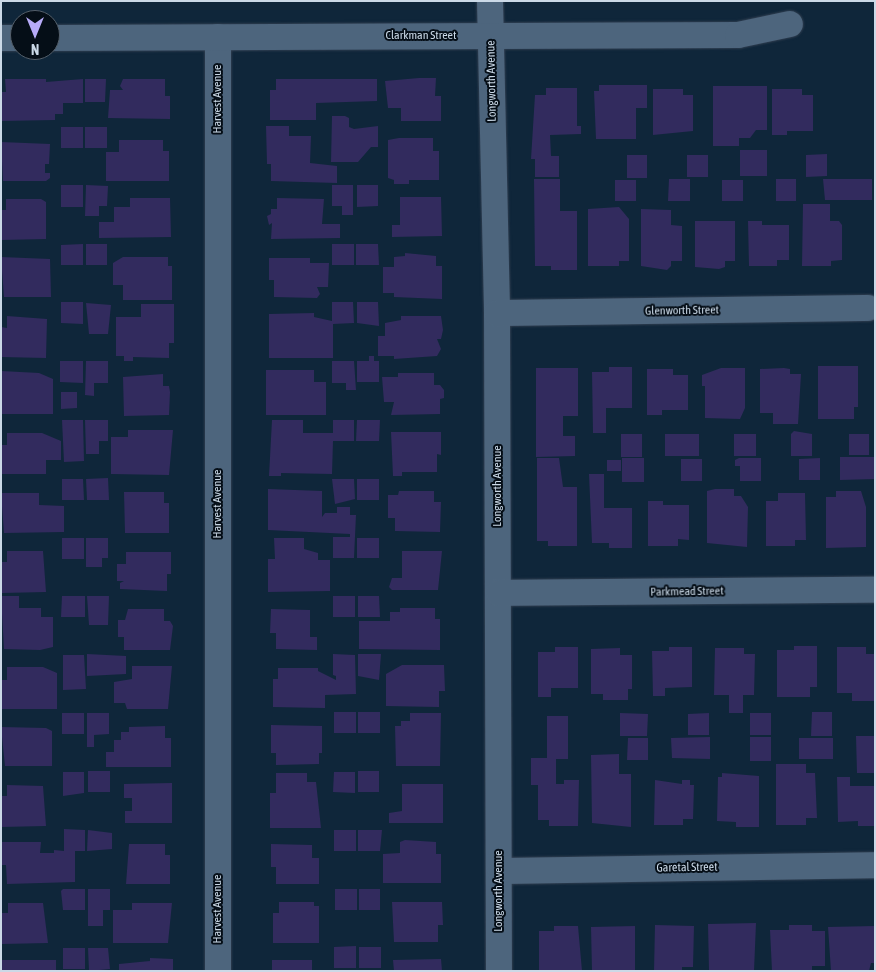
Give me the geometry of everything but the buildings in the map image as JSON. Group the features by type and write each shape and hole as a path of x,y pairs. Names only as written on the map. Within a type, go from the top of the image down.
{"street":[{"name":"Longworth Avenue","path":"490,1 497,313 499,971"},
{"name":"Clarkman Street","path":"60,38 738,35 790,24"},
{"name":"Harvest Avenue","path":"218,37 218,971"},
{"name":"Glenworth Street","path":"497,313 868,308"},
{"name":"Parkmead Street","path":"499,593 875,590"},
{"name":"Garetal Street","path":"500,871 875,865"}]}
